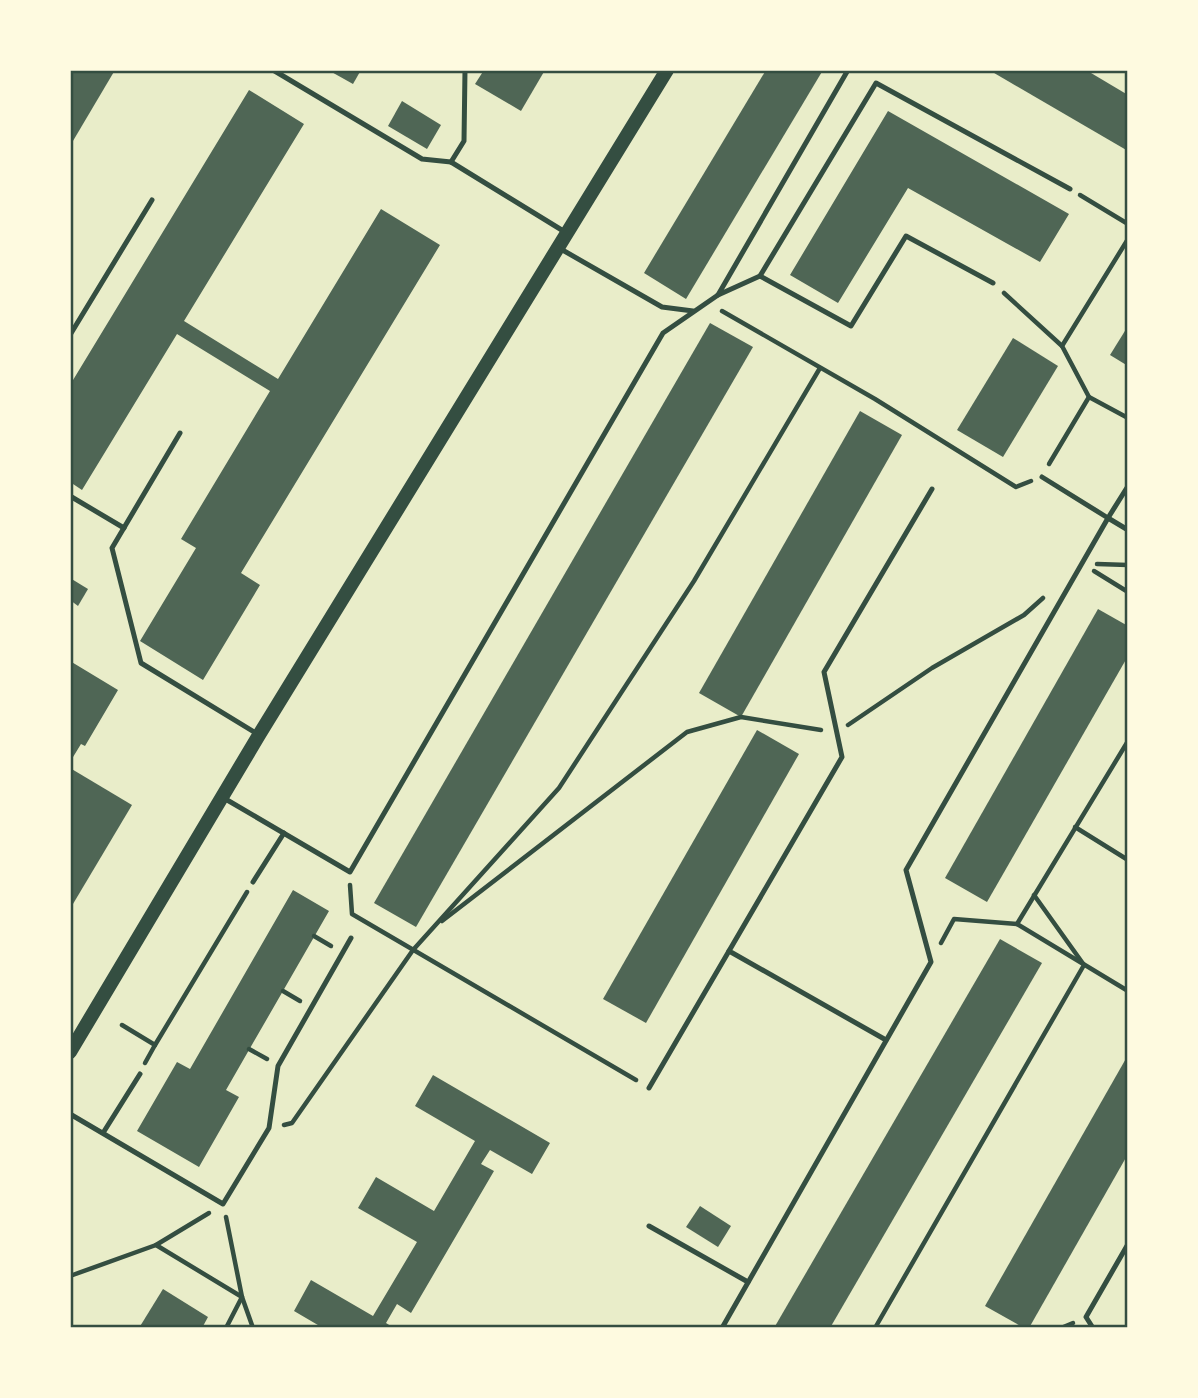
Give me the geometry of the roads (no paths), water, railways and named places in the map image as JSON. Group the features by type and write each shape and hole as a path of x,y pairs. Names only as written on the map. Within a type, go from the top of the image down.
{"main road":[{"path":"70,1052 259,735 667,70"}],"lane":[{"path":"273,70 422,159 451,162 568,234"},
{"path":"451,162 464,141 465,70"},
{"path":"718,295 848,70"},
{"path":"222,797 350,872 663,333 718,295 760,276 876,83 1070,189"},
{"path":"70,335 152,200"},
{"path":"760,276 851,326 906,236 993,283"},
{"path":"559,248 662,307 693,312"},
{"path":"180,433 112,548 141,663 259,735"},
{"path":"1041,477 1128,530"},
{"path":"722,1328 930,962 906,870 1081,563 1128,486"},
{"path":"649,1088 842,757 824,672 932,489"},
{"path":"70,496 124,528"},
{"path":"253,882 284,833"},
{"path":"70,1114 223,1205 270,1128 278,1066 351,938"},
{"path":"729,951 886,1040"},
{"path":"103,1133 140,1074"},
{"path":"649,1226 748,1282"},
{"path":"1093,1328 1086,1317 1128,1244"}]}
